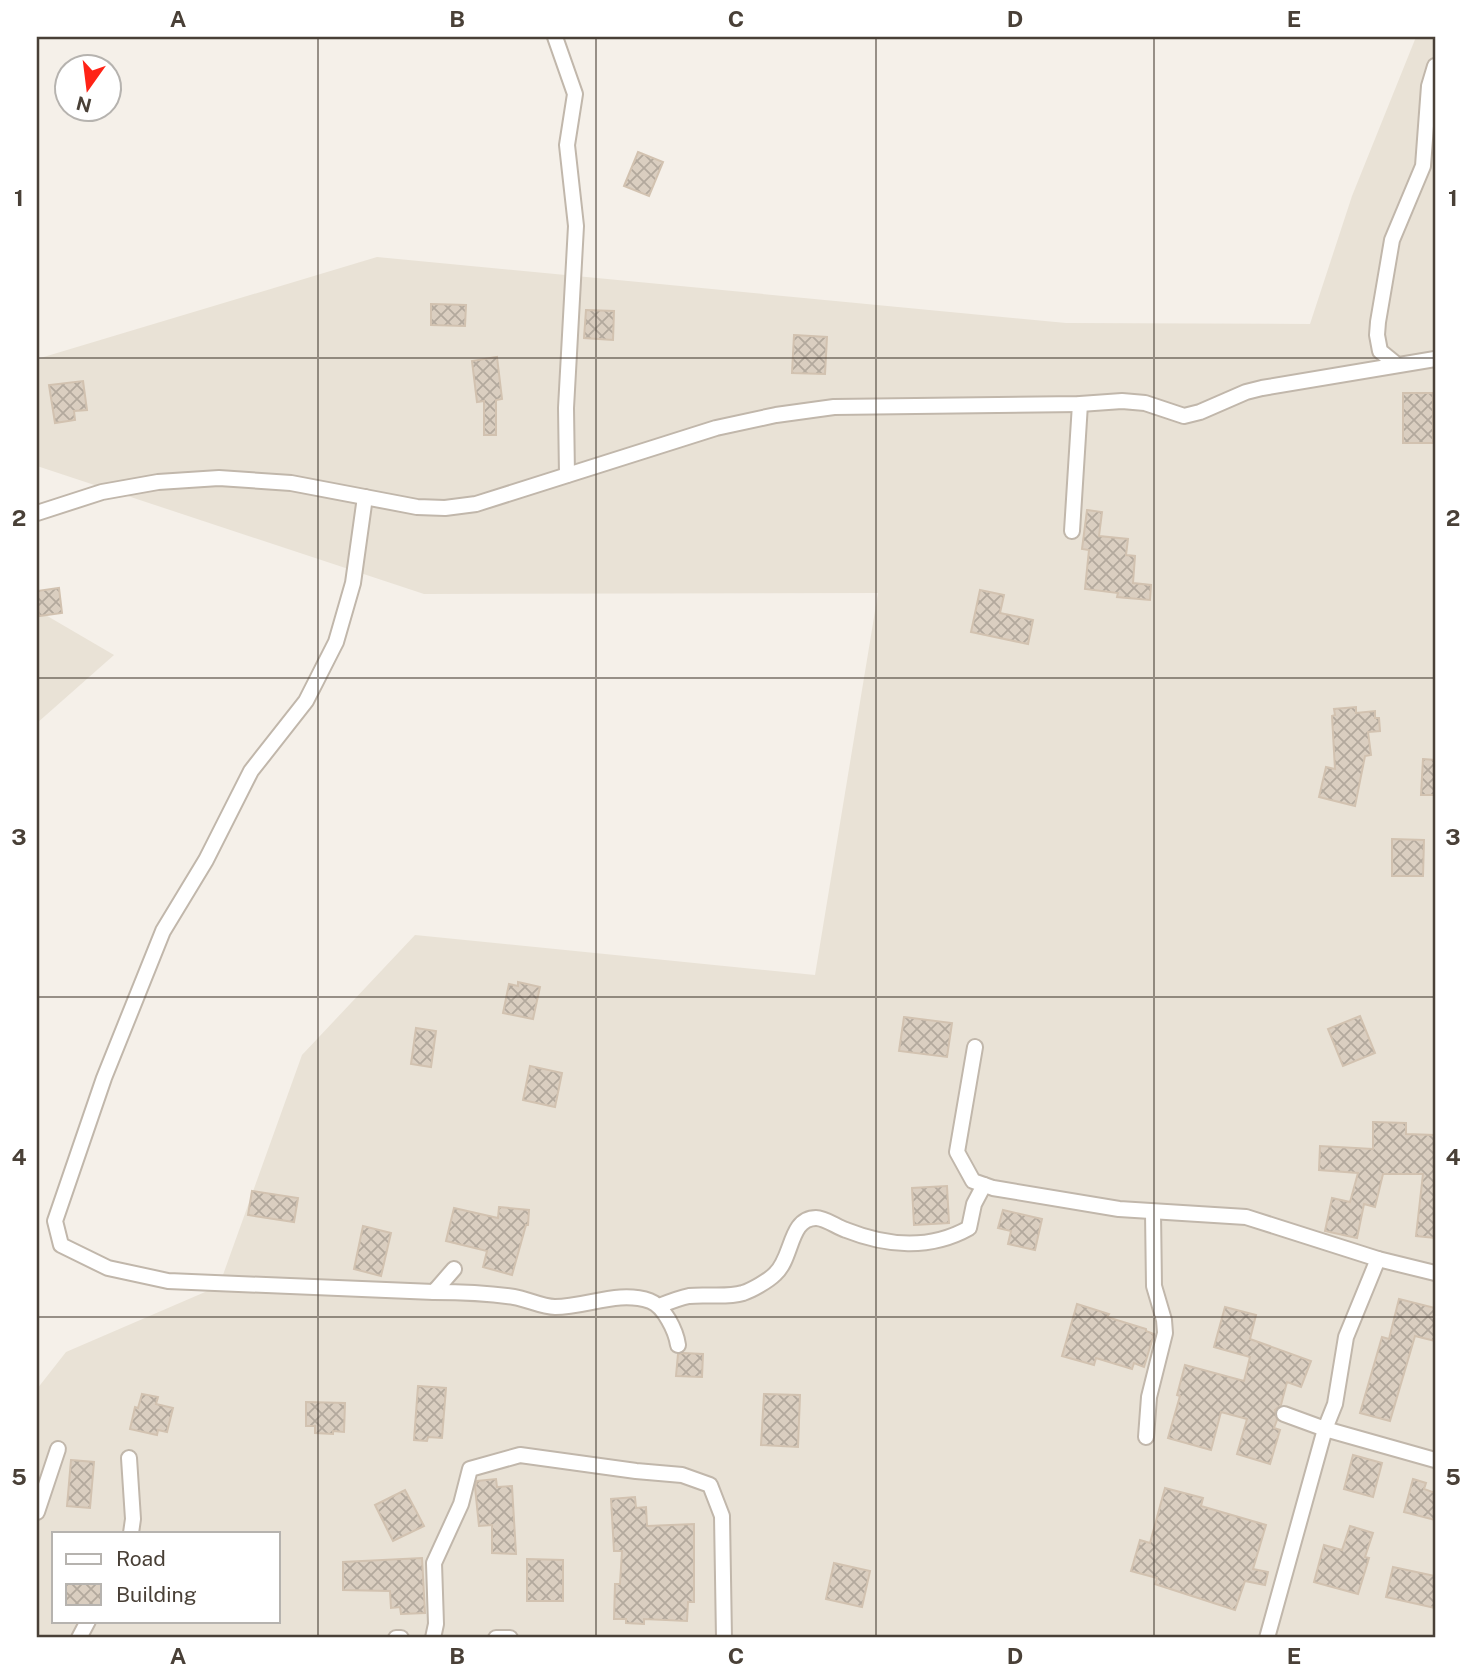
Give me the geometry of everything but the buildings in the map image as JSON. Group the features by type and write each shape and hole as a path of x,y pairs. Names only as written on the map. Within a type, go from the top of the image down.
{"street":[{"path":"555,37 575,94 568,145 576,226 566,408 567,475"},
{"path":"1396,364 1380,351 1378,322 1392,240 1419,177 1425,150 1429,86 1435,66"},
{"path":"1419,177 1435,176"},
{"path":"37,513 113,490 158,482 219,478 291,483 417,507 445,508 476,504 716,428 822,409 1122,401 1145,403 1184,415 1200,412 1262,388 1435,359"},
{"path":"1072,531 1080,404"},
{"path":"365,497 353,583 336,642 306,701 251,771 206,860 163,931 104,1078 55,1221 61,1245 108,1268 168,1281 510,1297 552,1307 582,1305 600,1299 622,1297 650,1301 659,1306 677,1336 678,1345"},
{"path":"975,1047 957,1152 973,1181 1119,1209 1246,1217 1378,1259 1435,1273"},
{"path":"659,1306 689,1296 743,1293 775,1275 787,1259 795,1230 806,1220 818,1217 846,1231 881,1242 940,1241 969,1228 974,1204 984,1185"},
{"path":"1146,1437 1149,1397 1165,1334 1164,1320 1154,1286 1153,1213"},
{"path":"1267,1638 1337,1392 1346,1337 1378,1259"},
{"path":"434,1292 454,1269"},
{"path":"1284,1414 1325,1429 1435,1460"},
{"path":"37,1512 58,1449"},
{"path":"433,1638 436,1624 434,1563 461,1504 470,1469 520,1455 682,1475 710,1485 722,1516 724,1638"},
{"path":"129,1458 133,1519 131,1532"},
{"path":"79,1638 87,1622"},
{"path":"496,1638 510,1638"}],"shaded area":[{"path":"1416,37 1435,37 1435,1638 37,1638 37,1389 66,1352 219,1286 302,1055 415,935 815,975 878,593 424,594 37,466 37,359 377,257 1066,323 1310,324 1352,196"},
{"path":"37,610 114,655 37,723"}]}
